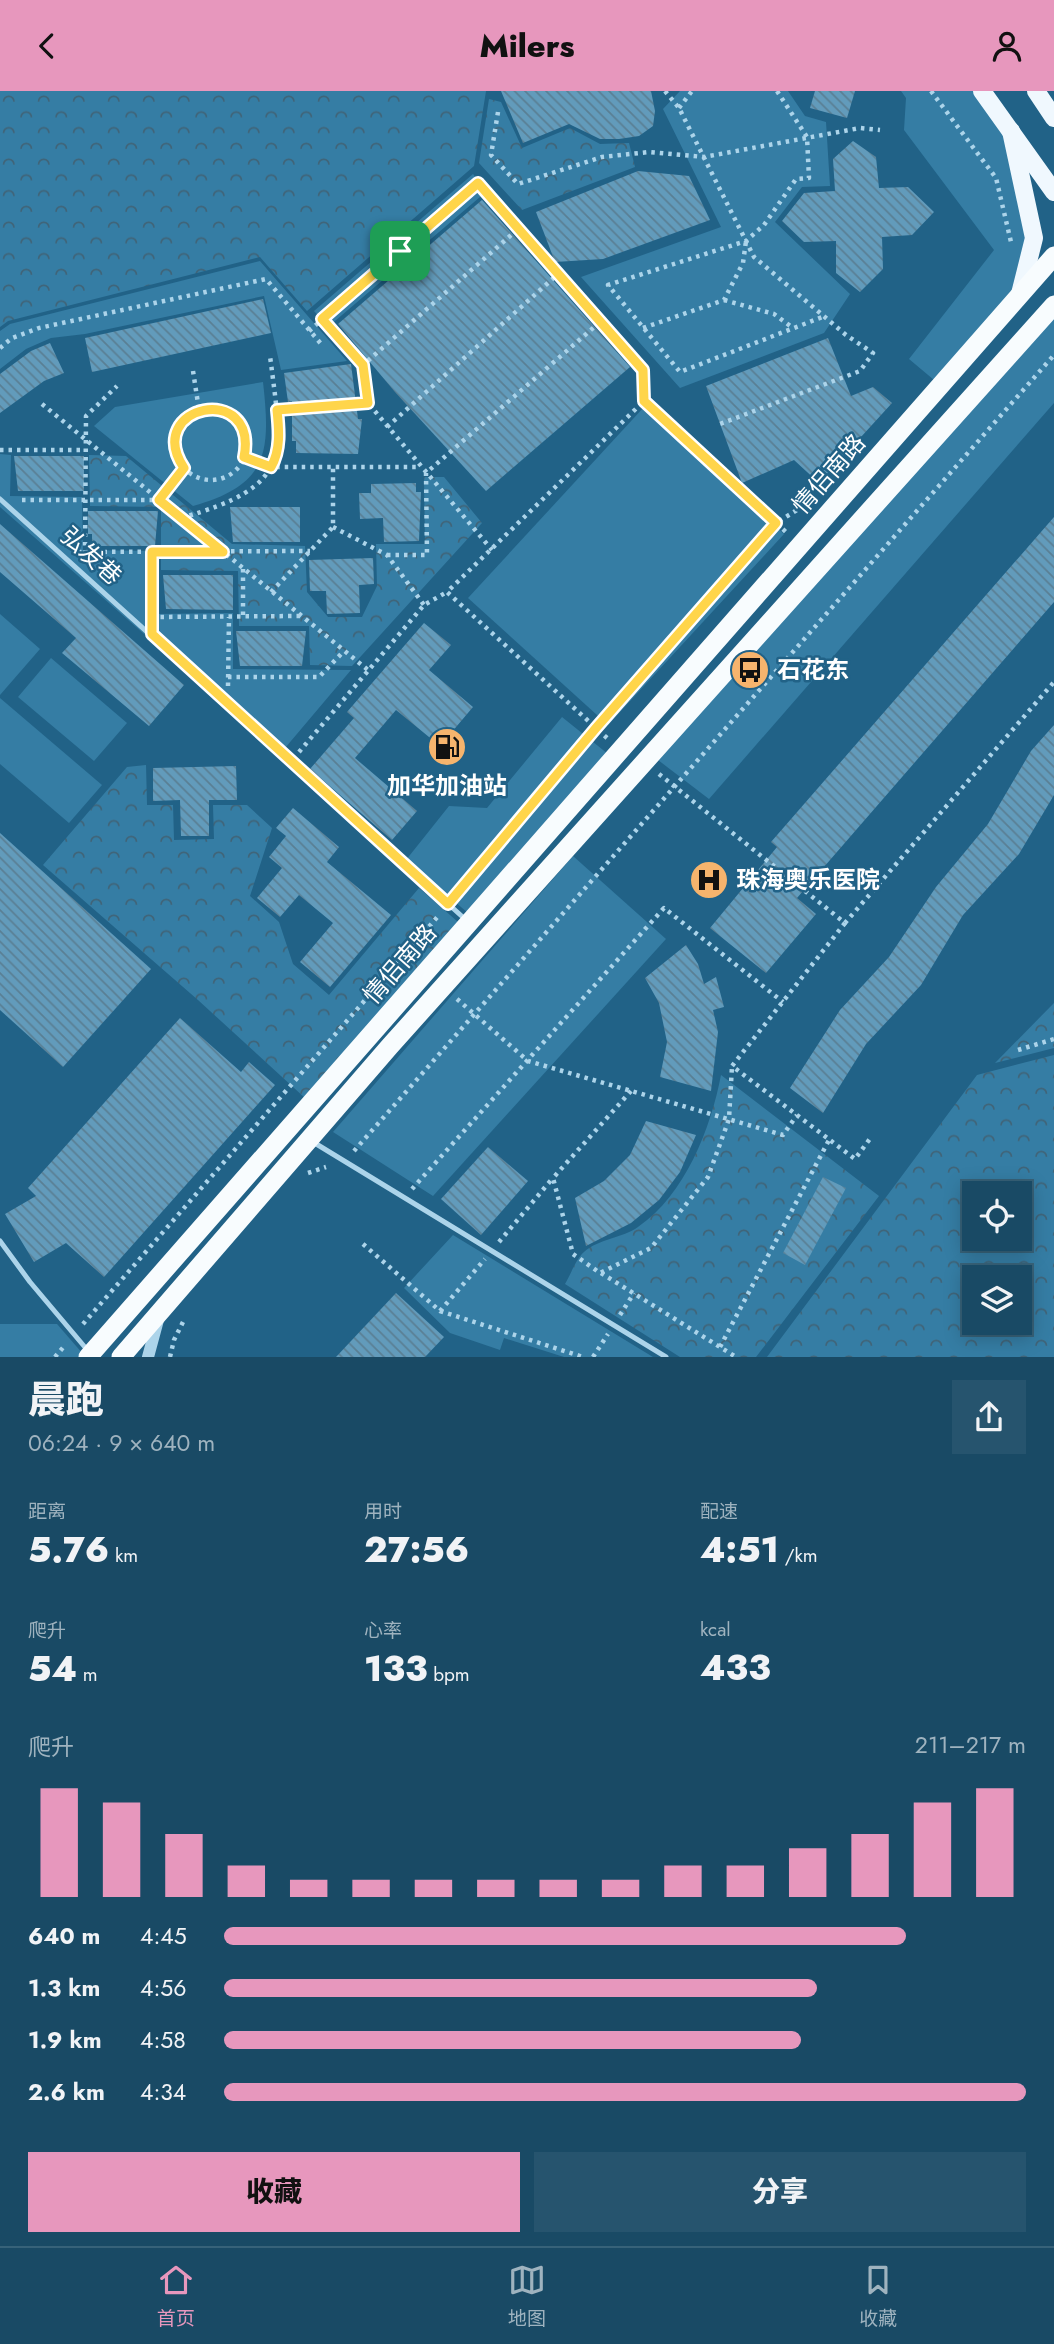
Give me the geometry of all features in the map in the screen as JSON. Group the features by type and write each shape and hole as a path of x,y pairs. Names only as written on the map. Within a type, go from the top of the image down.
{"highway":[{"name":"情侣南路","path":"90,1355 1054,256"},
{"name":"情侣南路","path":"121,1357 443,987 1054,305"}],"main road":[{"path":"982,91 1054,192"},
{"path":"1036,91 1054,118"},
{"path":"1011,131 1034,238 1020,294"}],"street":[{"path":"148,1357 160,1315"}],"lane":[{"name":"弘发巷","path":"1,499 468,922"},
{"path":"310,1139 666,1357"},
{"path":"0,1241 90,1355"}],"path":[{"path":"665,91 678,108 754,257 873,353 860,371 717,425"},
{"path":"678,108 692,91"},
{"path":"776,91 807,138 809,178 796,179 764,225 746,240 608,285 680,372 825,316"},
{"path":"931,91 996,178 1011,244 1008,255"},
{"path":"498,112 491,155 518,184 602,156 649,152 704,157 860,128 880,130"},
{"path":"309,331 478,183 643,370 644,401 800,544"},
{"path":"363,365 519,229"},
{"path":"723,300 743,263 746,240"},
{"path":"387,427 558,274"},
{"path":"0,348 12,338 39,328 266,279 321,345"},
{"path":"643,328 723,300 774,314 793,328"},
{"path":"322,319 363,365 368,403 492,549"},
{"path":"387,555 427,555 426,473 600,322"},
{"path":"345,1161 1054,355"},
{"path":"181,518 226,505 260,483 275,460 279,431 270,356"},
{"path":"193,371 200,410"},
{"path":"85,575 86,416 117,386"},
{"path":"292,760 424,605 447,592 644,401"},
{"path":"277,410 368,403"},
{"path":"42,404 368,670"},
{"path":"200,410 222,410 233,415 246,434 244,457 229,475 218,479 194,476 184,468 175,447 176,435 181,424 200,410"},
{"path":"0,450 85,450"},
{"path":"244,457 271,467 421,467"},
{"path":"271,591 332,527 333,467"},
{"path":"159,500 184,468"},
{"path":"55,1357 776,523 817,498"},
{"path":"1,499 159,500"},
{"path":"332,527 387,555 424,605"},
{"path":"59,552 310,551"},
{"path":"152,552 152,634"},
{"path":"243,568 243,617"},
{"path":"447,592 620,750"},
{"path":"152,617 302,617"},
{"path":"228,702 229,617"},
{"path":"228,677 318,677 344,651"},
{"path":"600,1273 651,1248 680,1215 708,1177 729,1119 732,1066 845,923 1054,682"},
{"path":"645,763 845,923"},
{"path":"405,1197 664,908 783,1002"},
{"path":"443,987 528,1061 783,1135 797,1115"},
{"path":"1018,1049 1054,1039"},
{"path":"732,1066 855,1159 872,1136"},
{"path":"631,1091 553,1178 573,1254 736,1357"},
{"path":"720,1347 829,1140"},
{"path":"363,1244 440,1311 583,1357"}],"green space":[{"path":"0,91 486,91 474,166 307,311 260,257 8,321 0,327"},
{"path":"680,91 788,91 805,116 826,122 830,186 802,187 775,222 850,294 824,333 680,388 581,277 721,227 663,109"},
{"path":"901,91 975,91 1006,134 1029,240 1013,293 934,380 909,359 994,250 904,130 906,98"},
{"path":"489,99 501,102 522,148 570,128 600,144 629,143 635,167 522,210 479,163"},
{"path":"473,174 487,191 328,327 314,311"},
{"path":"260,261 347,361 281,370 264,296 85,334 51,338 26,349 0,369 0,331 10,324"},
{"path":"1054,312 1054,403 709,799 658,760"},
{"path":"263,382 266,428 259,463 237,488 193,506 94,426 115,407"},
{"path":"644,407 784,534 608,725 468,598"},
{"path":"0,454 11,455 10,496 82,497 83,550 156,551 156,614 233,613 233,669 351,670 280,754 0,507"},
{"path":"89,455 126,456 232,544 305,546 307,592 328,617 362,617 377,586 376,544 425,544 424,477 444,477 482,523 352,666 310,665 309,626 239,626 238,571 161,570 161,507 90,506"},
{"path":"0,614 40,649 0,695"},
{"path":"51,658 127,723 94,761 18,697"},
{"path":"0,698 102,785 69,823 0,764"},
{"path":"562,717 608,754 468,913 406,860 449,806 487,808"},
{"path":"146,765 147,805 173,805 174,840 214,839 213,805 247,805 272,828 250,896 279,922 293,964 329,995 419,888 458,922 305,1098 198,1000 43,865 127,767"},
{"path":"573,856 666,939 433,1196 333,1132"},
{"path":"1054,1003 1054,1048 995,1063"},
{"path":"1054,1055 1054,1357 767,1357 977,1075"},
{"path":"721,1075 879,1196 756,1357 680,1357 565,1284 584,1252 596,1244 638,1227 669,1197 682,1179 703,1138"},
{"path":"453,1235 653,1357 564,1357 504,1338 500,1350 450,1333 404,1288"},
{"path":"0,1324 57,1324 83,1354 79,1357 0,1357"}],"building":[{"path":"501,91 651,91 655,111 653,126 639,136 600,139 569,124 523,143"},
{"path":"815,91 855,91 847,118 810,108"},
{"path":"853,141 876,157 879,188 908,187 934,212 912,235 882,237 883,269 860,292 836,273 836,241 804,242 782,221 804,193 835,191 833,159"},
{"path":"638,171 689,176 710,220 603,259 555,262 536,212"},
{"path":"482,200 630,367 486,491 395,392 338,324"},
{"path":"263,299 271,333 92,372 85,338"},
{"path":"828,338 851,396 873,387 892,403 819,483 794,460 742,483 706,386"},
{"path":"50,343 64,373 44,381 0,413 0,374 31,351"},
{"path":"351,364 358,419 362,419 358,454 296,453 296,441 292,441 292,401 288,402 284,373"},
{"path":"14,456 84,456 84,491 18,491"},
{"path":"416,483 416,492 421,492 419,541 384,542 383,518 360,519 359,493 371,493 371,484"},
{"path":"230,507 300,507 300,542 233,542"},
{"path":"88,511 158,511 155,546 92,546 92,534 88,534"},
{"path":"1054,517 1054,602 797,898 816,914 766,973 710,928 777,847 771,842"},
{"path":"0,524 184,685 149,726 62,653 76,638 0,572"},
{"path":"373,558 374,584 359,585 360,613 327,614 326,591 310,591 309,560"},
{"path":"163,575 233,575 233,610 166,609"},
{"path":"424,623 451,645 429,670 473,707 440,746 396,710 355,758 417,811 392,840 310,769 354,718 347,712"},
{"path":"236,631 306,631 302,666 240,666"},
{"path":"1054,725 1054,795 1019,854 963,915 921,985 866,1044 823,1113 790,1088 840,1010 889,957 936,887 988,824 1031,751"},
{"path":"236,766 237,800 209,800 209,836 181,836 180,800 153,801 153,768"},
{"path":"293,808 339,847 327,862 391,915 330,987 300,962 333,923 299,895 280,917 257,898 282,868 269,857 286,836 276,828"},
{"path":"0,833 151,969 63,1067 0,1010"},
{"path":"686,945 698,964 704,984 716,977 724,1007 713,1010 718,1032 711,1091 660,1077 667,1042 659,1003 645,978"},
{"path":"180,1018 241,1072 249,1062 275,1085 104,1277 66,1243 34,1262 5,1214 36,1196 28,1188"},
{"path":"646,1121 696,1135 680,1172 659,1200 631,1223 586,1246 575,1198 604,1181 630,1155"},
{"path":"488,1147 528,1181 481,1235 441,1199"},
{"path":"823,1177 846,1188 805,1265 783,1253"},
{"path":"396,1293 444,1337 425,1357 336,1357"}],"place":[{"name":"石花东","path":"750,670"},
{"name":"加华加油站","path":"447,747"},
{"name":"珠海奥乐医院","path":"709,880"}],"route":[{"path":"478,183 643,370 644,401 776,523 596,728 448,904 152,634 152,552 223,552 159,500 184,468 175,447 181,424 190,415 211,408 233,415 246,434 244,457 271,467 275,460 279,431 277,410 368,403 363,365 322,319 400,251 478,183"}]}
